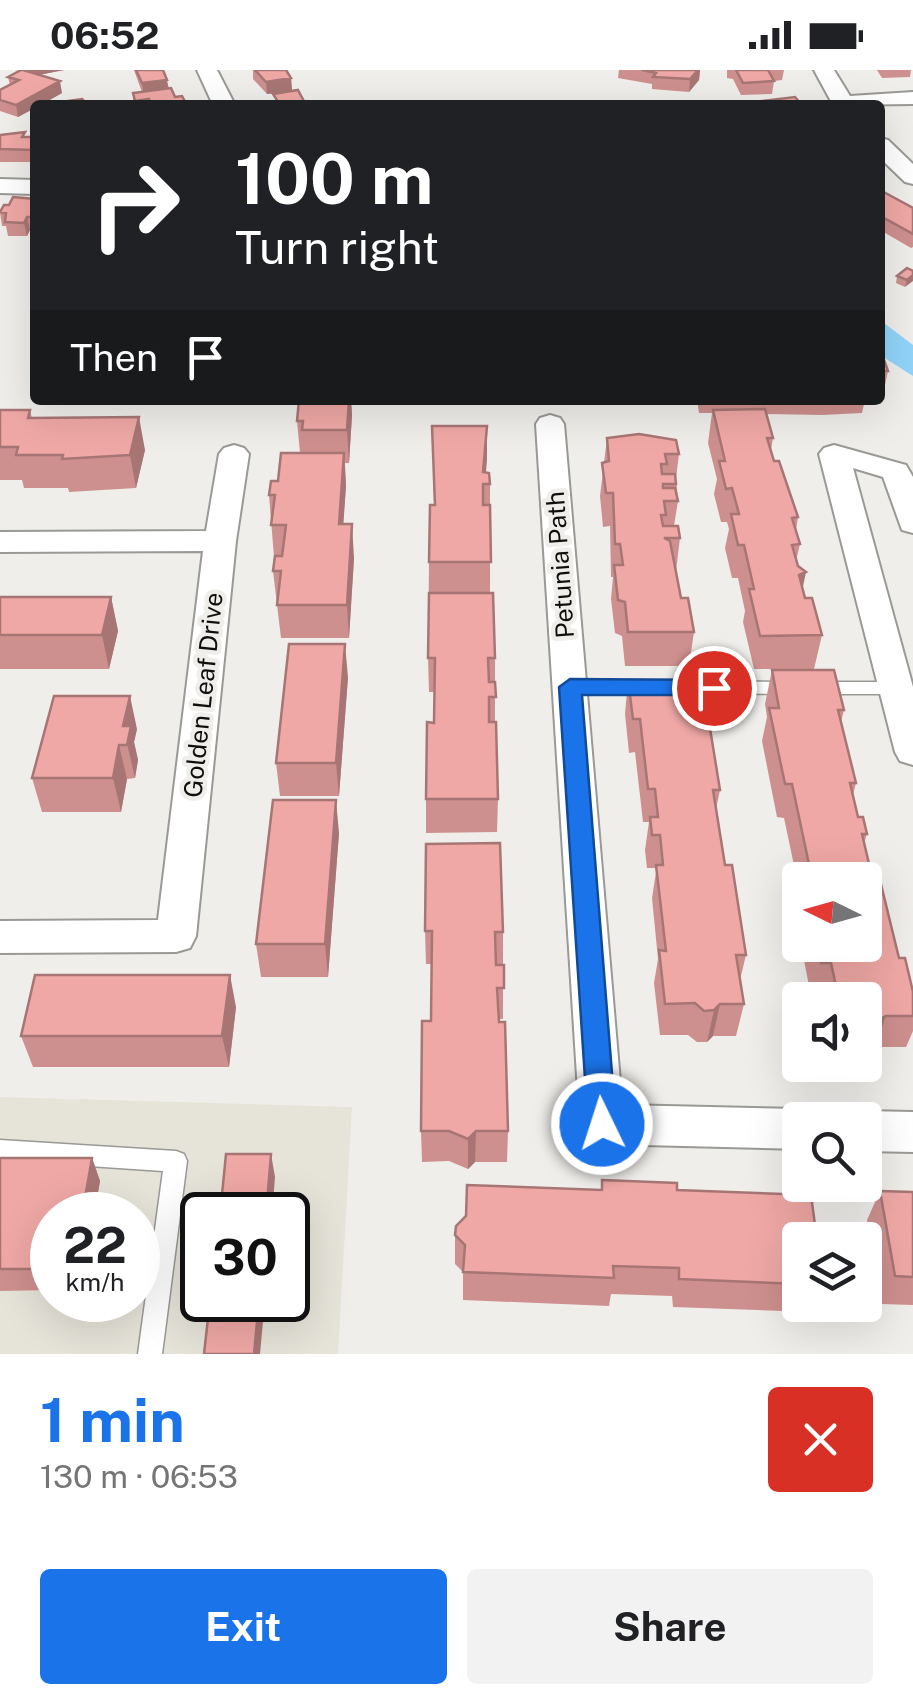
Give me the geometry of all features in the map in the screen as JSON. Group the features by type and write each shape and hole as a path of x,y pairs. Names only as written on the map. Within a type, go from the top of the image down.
{"street":[{"path":"206,70 221,100"},
{"path":"824,70 841,100"},
{"path":"885,100 913,98"},
{"path":"885,150 913,177"},
{"path":"0,186 30,186"},
{"name":"Petunia Path","path":"550,424 602,1124 782,1129"},
{"name":"Golden Leaf Drive","path":"0,937 176,936 220,541 234,454"},
{"path":"913,523 896,471 834,454 904,689 913,752"},
{"path":"0,542 220,541"},
{"path":"882,1131 913,1132"}],"lane":[{"path":"570,687 904,689"},
{"path":"0,1150 176,1161 150,1354"}],"shaded area":[{"path":"0,1097 352,1107 338,1354 0,1354"}],"water":[{"path":"885,324 913,345 913,376 885,358"}],"building":[{"path":"21,70 60,81 16,105 0,100 0,90 19,80 8,77"},
{"path":"136,70 163,70 167,80 142,83"},
{"path":"255,70 286,70 291,78 266,82"},
{"path":"642,70 698,70 690,79 653,77 656,73"},
{"path":"736,70 768,70 774,81 743,83"},
{"path":"171,88 175,97 182,96 184,100 135,100 133,93"},
{"path":"298,90 303,100 277,100 273,94"},
{"path":"25,132 22,137 30,137 30,150 0,149 0,135"},
{"path":"885,193 913,208 913,234 885,219"},
{"path":"13,197 30,199 30,217 24,223 5,222 6,213 0,212 4,205 9,205"},
{"path":"907,268 913,275 907,280 897,276"},
{"path":"299,405 349,405 347,430 302,430 303,421 297,421"},
{"path":"765,409 774,461 779,461 798,517 792,518 800,544 792,545 798,566 806,572 799,575 805,598 812,598 822,635 760,636 744,545 738,545 731,514 739,514 732,488 726,489 719,461 725,461 713,410"},
{"path":"0,410 30,410 28,418 139,417 130,455 62,459 63,455 16,455 18,447 0,447"},
{"path":"432,426 487,426 483,472 489,473 490,484 483,484 483,505 490,505 491,562 429,562 430,505 435,505"},
{"path":"639,434 676,440 679,454 665,454 667,464 661,464 662,474 675,474 676,484 663,484 663,488 675,488 678,501 664,501 666,515 661,515 663,526 678,526 680,538 664,538 670,541 681,598 688,598 694,632 628,632 625,602 618,600 614,565 623,565 620,544 615,544 613,493 606,493 602,463 609,461 607,438"},
{"path":"281,453 344,453 339,524 352,524 347,605 277,605 281,571 273,571 275,556 282,556 286,525 271,525 275,495 269,495 271,481 278,481"},
{"path":"429,593 493,593 495,658 488,658 489,682 495,682 496,697 489,697 489,722 496,722 498,799 426,799 427,722 434,723 435,658 428,658"},
{"path":"0,597 111,597 102,635 0,635"},
{"path":"289,644 345,644 336,763 276,763"},
{"path":"772,670 834,670 844,710 838,710 856,783 850,783 858,817 863,817 867,834 862,834 869,862 809,862 792,784 785,784 769,708 779,708"},
{"path":"628,680 694,680 700,716 708,716 720,790 713,790 725,865 732,865 746,955 736,955 744,1004 720,1004 714,1010 704,1011 695,1003 665,1004 659,950 666,951 656,865 663,865 660,835 652,835 650,817 658,817 655,789 648,789 640,719 633,719"},
{"path":"54,696 130,696 123,726 131,726 127,745 119,745 113,778 32,778"},
{"path":"273,800 336,800 325,944 256,944"},
{"path":"500,843 503,932 495,932 496,965 504,965 504,988 497,988 499,1022 505,1022 508,1131 476,1131 468,1139 449,1131 421,1131 422,1021 431,1021 432,931 425,931 426,844"},
{"path":"882,888 899,958 905,958 913,992 913,1016 882,1018 882,982 835,982 831,963 821,963 882,962"},
{"path":"35,975 230,975 222,1036 21,1036"},
{"path":"226,1154 271,1154 268,1192 222,1192"},
{"path":"0,1158 92,1158 86,1192 30,1192 30,1269 0,1269"},
{"path":"602,1180 677,1183 677,1190 782,1194 782,1202 812,1202 815,1222 782,1222 782,1283 679,1279 679,1268 613,1266 614,1278 463,1272 465,1245 455,1235 456,1226 466,1216 467,1185 602,1190"},
{"path":"882,1191 913,1192 913,1277 895,1276"},
{"path":"208,1322 257,1322 254,1354 204,1354"}],"route":[{"path":"602,1124 570,687 714,688"}]}
